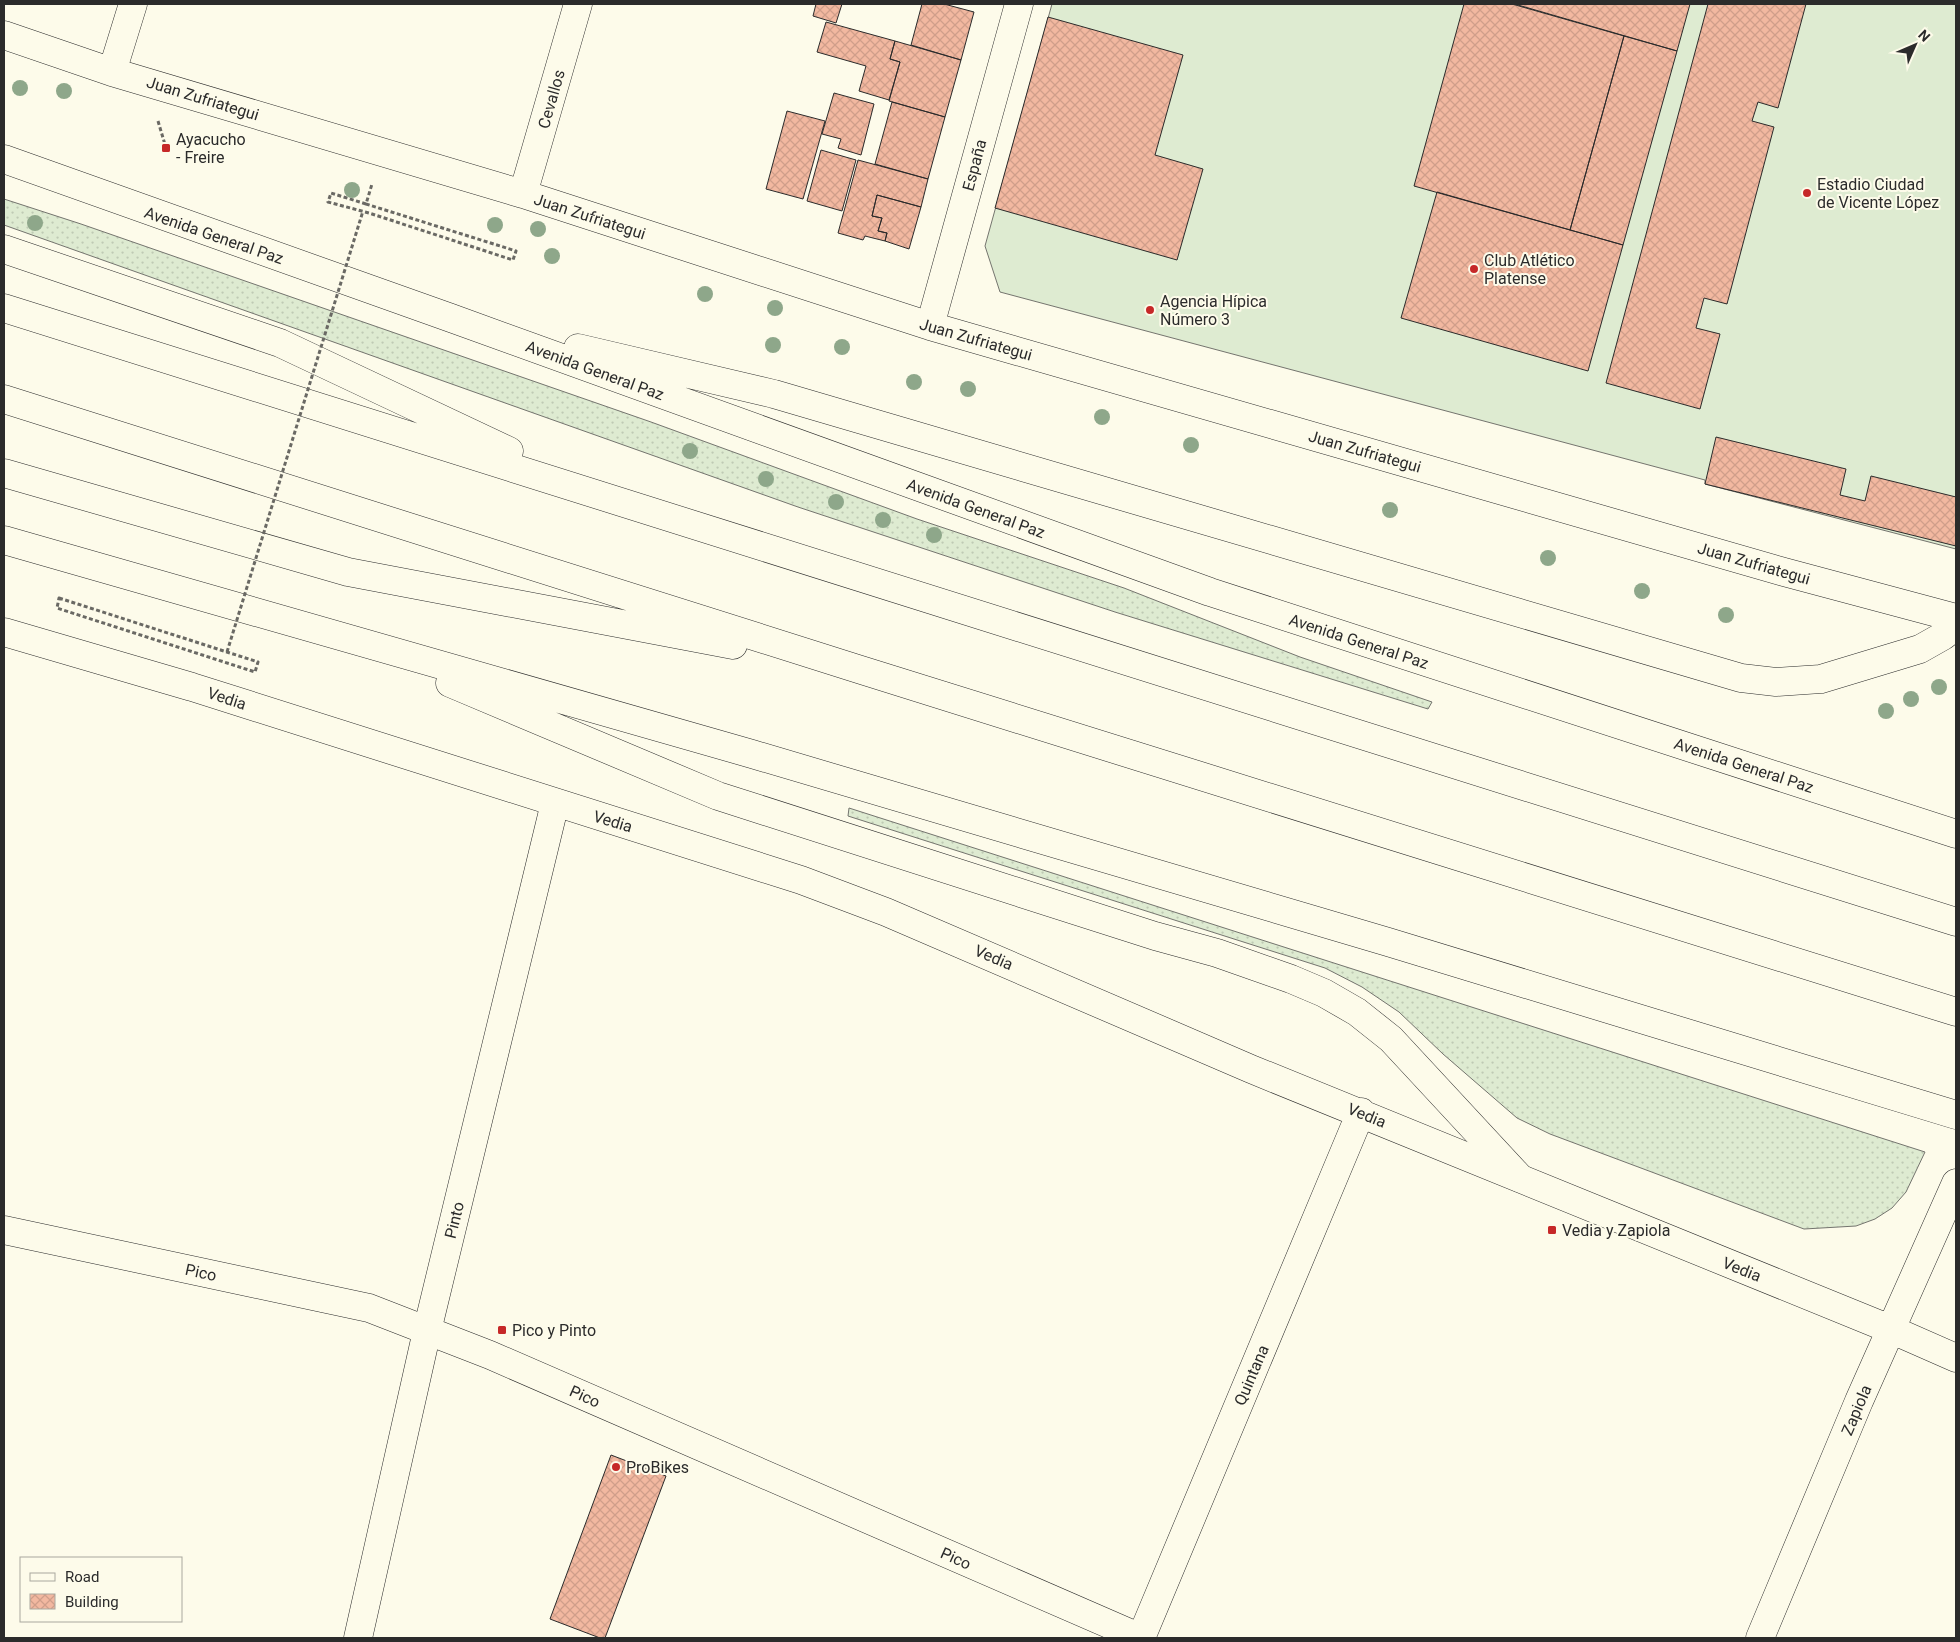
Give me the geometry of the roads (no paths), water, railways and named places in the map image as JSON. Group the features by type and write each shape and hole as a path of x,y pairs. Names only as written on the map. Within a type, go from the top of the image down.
{"main road":[{"path":"112,72 133,4"},
{"name":"Cevallos","path":"523,194 578,4"},
{"name":"España","path":"930,326 1019,4"},
{"name":"Juan Zufriategui","path":"4,35 112,72 523,194 930,326 1784,572 1956,618"},
{"name":"Avenida General Paz","path":"4,159 1210,592 1956,834"},
{"path":"4,249 280,343 603,496"},
{"path":"4,308 1956,922"},
{"path":"451,318 774,394 1741,678 1776,682 1821,679 1920,650 1956,626"},
{"path":"4,399 858,669 1956,1012"},
{"path":"4,473 348,572 858,669"},
{"path":"4,540 752,754 1379,939 1956,1115"},
{"name":"Vedia","path":"4,632 192,687 801,880 886,912 1166,1033 1890,1329 1956,1358"},
{"path":"335,635 718,796 1155,936 1217,953 1324,993 1357,1012 1391,1039 1520,1178"},
{"name":"Pinto","path":"358,1638 427,1331 555,803"},
{"name":"Quintana","path":"1141,1638 1361,1112"},
{"name":"Zapiola","path":"1760,1638 1890,1329 1956,1183"},
{"name":"Pico","path":"4,1230 369,1308 490,1354 1141,1638"}],"place":[{"name":"Ayacucho - Freire","path":"166,148"},
{"name":"Estadio Ciudad de Vicente López","path":"1807,193"},
{"name":"Club Atlético Platense","path":"1474,269"},
{"name":"Agencia Hípica Número 3","path":"1150,310"},
{"name":"Vedia y Zapiola","path":"1552,1230"},
{"name":"Pico y Pinto","path":"502,1330"},
{"name":"ProBikes","path":"616,1467"}]}
